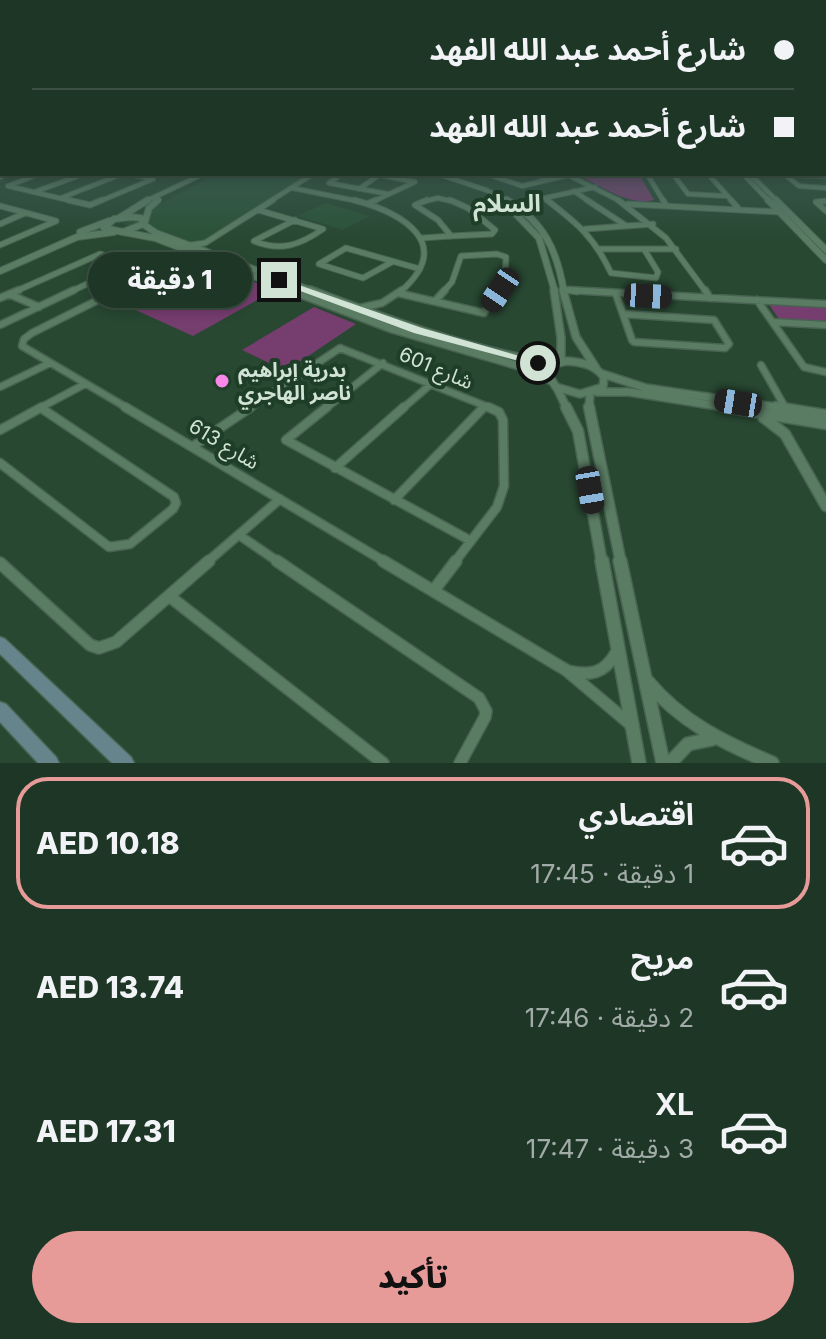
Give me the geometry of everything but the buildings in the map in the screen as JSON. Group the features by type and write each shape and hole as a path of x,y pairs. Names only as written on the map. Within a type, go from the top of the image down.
{"main road":[{"path":"0,644 125,763"},
{"path":"0,710 50,763"}],"street":[{"path":"34,176 8,186 93,204 153,179 139,176"},
{"path":"34,192 78,176"},
{"path":"60,198 117,176"},
{"path":"119,218 135,206 195,176"},
{"path":"123,232 144,223 154,202 208,176"},
{"path":"202,250 310,176"},
{"path":"339,176 329,183 390,195"},
{"path":"359,189 375,176"},
{"path":"369,203 415,182 386,176"},
{"path":"433,176 498,201 545,239 563,345 558,363 547,373 576,422 639,763"},
{"path":"443,176 488,191 512,204 545,239 564,289 576,339 605,384 593,393 589,414 663,763"},
{"path":"493,176 522,186 564,176"},
{"path":"539,176 550,180"},
{"path":"570,176 626,204 653,224 686,257 710,298"},
{"path":"648,176 666,205"},
{"path":"674,176 688,194 726,196"},
{"path":"710,176 738,208"},
{"path":"745,176 826,250"},
{"path":"752,176 774,206 826,260"},
{"path":"787,176 797,186 826,188"},
{"path":"595,187 545,198 585,229 600,249 611,273 656,278 658,272 644,249"},
{"path":"292,188 369,203 404,220 422,238 424,254 420,269 398,293 381,304 377,310 381,317"},
{"path":"574,191 626,226"},
{"path":"422,238 452,237 492,234 495,230 475,213 447,197 438,196 415,205 438,220 452,237"},
{"path":"826,201 816,202 826,211"},
{"path":"626,204 780,212"},
{"path":"0,206 56,221 0,245"},
{"path":"765,209 774,206"},
{"path":"258,210 295,220 323,230 284,250 254,242 295,220"},
{"path":"0,224 27,213"},
{"path":"0,269 119,218 137,217 153,232 186,251"},
{"path":"109,221 104,228 114,232"},
{"path":"585,229 653,224"},
{"path":"0,269 81,236 123,232 149,237 186,251 202,250 417,337 536,371 569,393 629,392 826,424"},
{"path":"392,262 365,278 319,264 346,248 420,269"},
{"path":"600,249 676,249"},
{"name":"شارع 613","path":"202,250 186,251 156,271 24,339 24,347 566,670 630,724"},
{"path":"0,298 98,254 156,271"},
{"path":"398,293 484,313 505,279 506,257 497,254 461,256 452,282 435,301"},
{"path":"0,325 131,263"},
{"path":"272,280 510,357 558,363 576,361 632,385 826,415"},
{"path":"564,289 583,293 826,304"},
{"path":"566,299 583,293"},
{"path":"9,294 39,307"},
{"path":"616,294 623,314 634,342 725,348 729,344 714,320 623,314"},
{"path":"757,300 804,367 826,372"},
{"path":"355,308 381,304"},
{"path":"773,322 826,325"},
{"name":"شارع 601","path":"192,447 334,349 347,349 499,412 503,420 504,486 497,507 434,590"},
{"path":"2,384 50,363"},
{"path":"383,363 286,440 471,541"},
{"path":"761,365 787,411"},
{"path":"0,430 85,384"},
{"path":"335,468 431,384"},
{"path":"394,500 485,406"},
{"path":"0,463 109,547 130,544 173,509 176,503 174,497 41,408"},
{"path":"757,414 775,423 785,434 826,506"},
{"path":"785,434 788,425 797,420"},
{"path":"584,459 600,460"},
{"path":"0,563 93,647 104,648 116,642 280,499"},
{"path":"239,535 479,698 486,711 485,717 460,763"},
{"path":"169,596 383,763"},
{"path":"566,670 590,675 601,673 613,659 618,645"},
{"path":"644,677 678,715 713,738 772,763"},
{"path":"670,763 688,744 713,738"}],"shaded area":[{"path":"211,176 310,176 205,243 191,245 123,224"},
{"path":"579,176 640,176 654,200 634,200"},
{"path":"326,203 370,216 343,230 297,216"},
{"path":"202,262 275,290 193,336 118,302"},
{"path":"768,303 826,306 826,321 779,319"},
{"path":"314,307 356,324 286,371 242,350"}],"place":[{"name":"بدرية إبراهيم ناصر الهاجري","path":"222,381"}],"district":[{"name":"السلام","path":"507,204"}],"route":[{"path":"279,280 418,330 538,363"}]}
